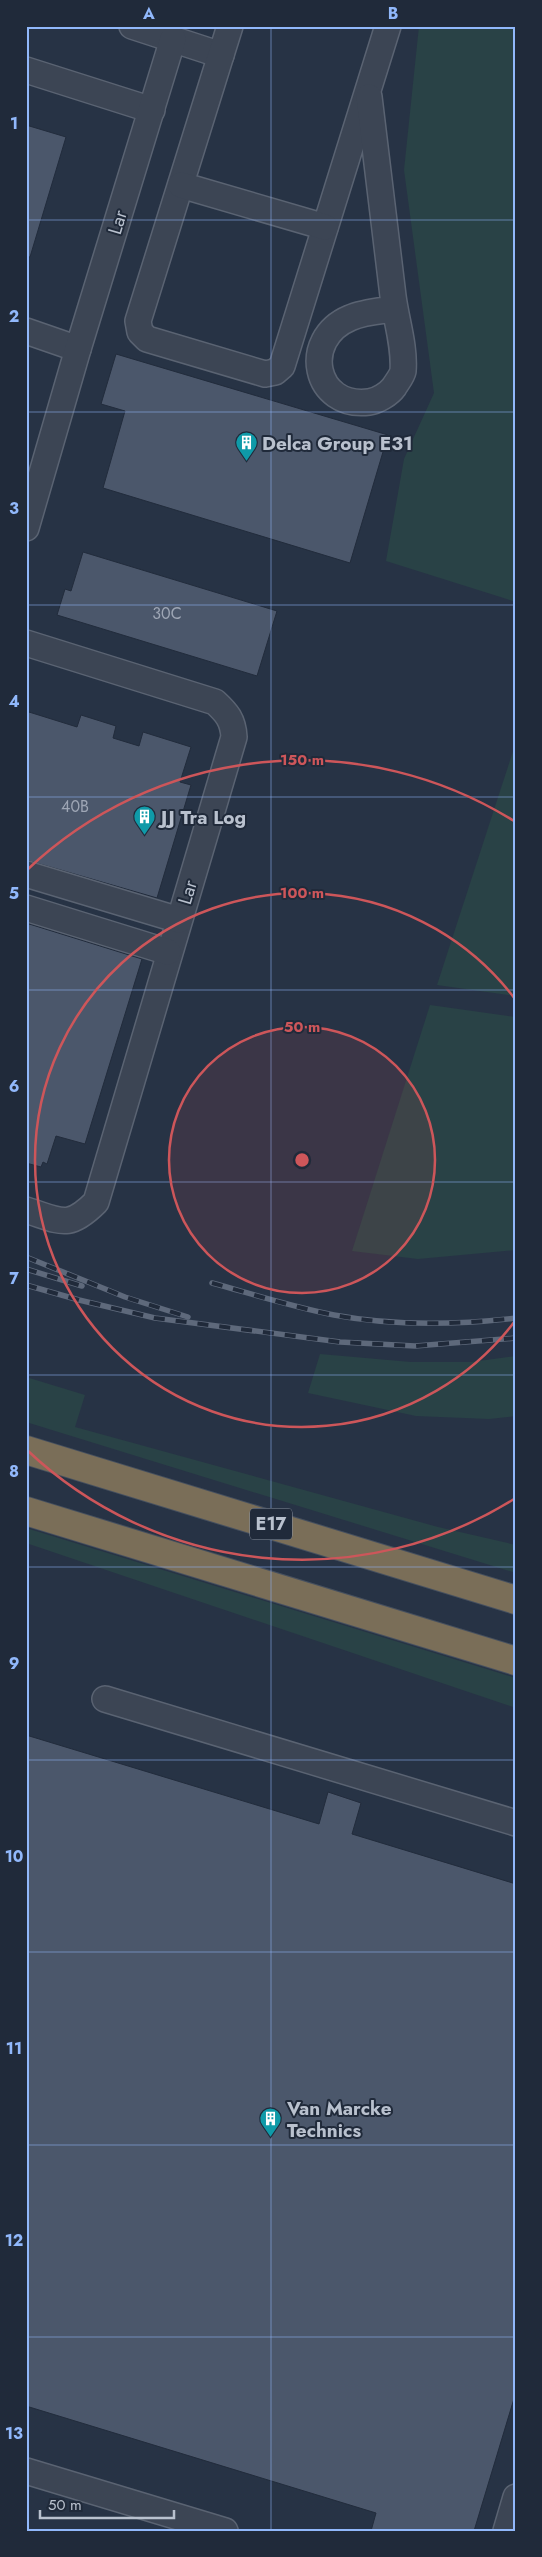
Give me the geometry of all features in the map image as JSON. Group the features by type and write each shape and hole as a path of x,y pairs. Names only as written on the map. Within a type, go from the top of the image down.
{"highway":[{"name":"E17","path":"26,1450 516,1600"},
{"path":"26,1512 516,1661"}],"street":[{"path":"132,26 221,55"},
{"path":"230,26 138,321 140,332 147,339 265,374 275,372 282,366 388,26"},
{"name":"Lar","path":"26,528 78,349 173,38"},
{"path":"26,70 154,103"},
{"path":"368,89 394,309"},
{"path":"181,185 325,227"},
{"path":"26,332 78,349"},
{"name":"Lar","path":"26,644 215,702 227,713 233,724 234,737 168,952 96,1202 80,1218 63,1221 26,1210"},
{"path":"26,874 178,920"},
{"path":"26,908 168,952"},
{"path":"106,1699 516,1823"},
{"path":"26,2471 225,2531"},
{"path":"506,2531 516,2497"}],"green space":[{"path":"419,26 516,26 516,602 386,561 404,459 434,393 404,170"},
{"path":"516,742 516,996 437,985"},
{"path":"430,1005 516,1017 516,1250 418,1259 352,1251"},
{"path":"320,1354 411,1362 471,1362 516,1356 516,1416 489,1419 416,1416 308,1393"},
{"path":"26,1377 85,1395 75,1427 438,1527 516,1545 516,1573 26,1422"},
{"path":"26,1528 516,1678 516,1708 26,1543"}],"building":[{"path":"26,125 66,137 30,257 26,257"},
{"name":"Delca Group E31","path":"116,354 388,435 350,563 103,488 125,411 101,404"},
{"path":"83,552 277,611 257,676 57,615 65,589 71,591"},
{"path":"29,712 77,727 81,715 116,726 113,738 139,746 143,732 191,747 180,782 191,785 157,898 26,860 26,721"},
{"path":"26,923 142,959 85,1144 56,1136 47,1164 43,1162 41,1167 26,1163"},
{"name":"Van Marcke Technics","path":"26,1735 319,1824 328,1792 361,1803 352,1834 516,1884 516,2392 474,2531 371,2531 376,2513 26,2406"}],"railway":[{"path":"26,1257 125,1297 188,1317"},
{"path":"26,1269 82,1286"},
{"path":"212,1283 303,1308 356,1319 402,1323 448,1323 516,1318"},
{"path":"26,1285 155,1318 340,1342 415,1346 516,1338"}],"place":[{"name":"Delca Group E31","path":"246,462"},
{"name":"JJ Tra Log","path":"145,836"},
{"name":"Van Marcke Technics","path":"271,2138"}]}
